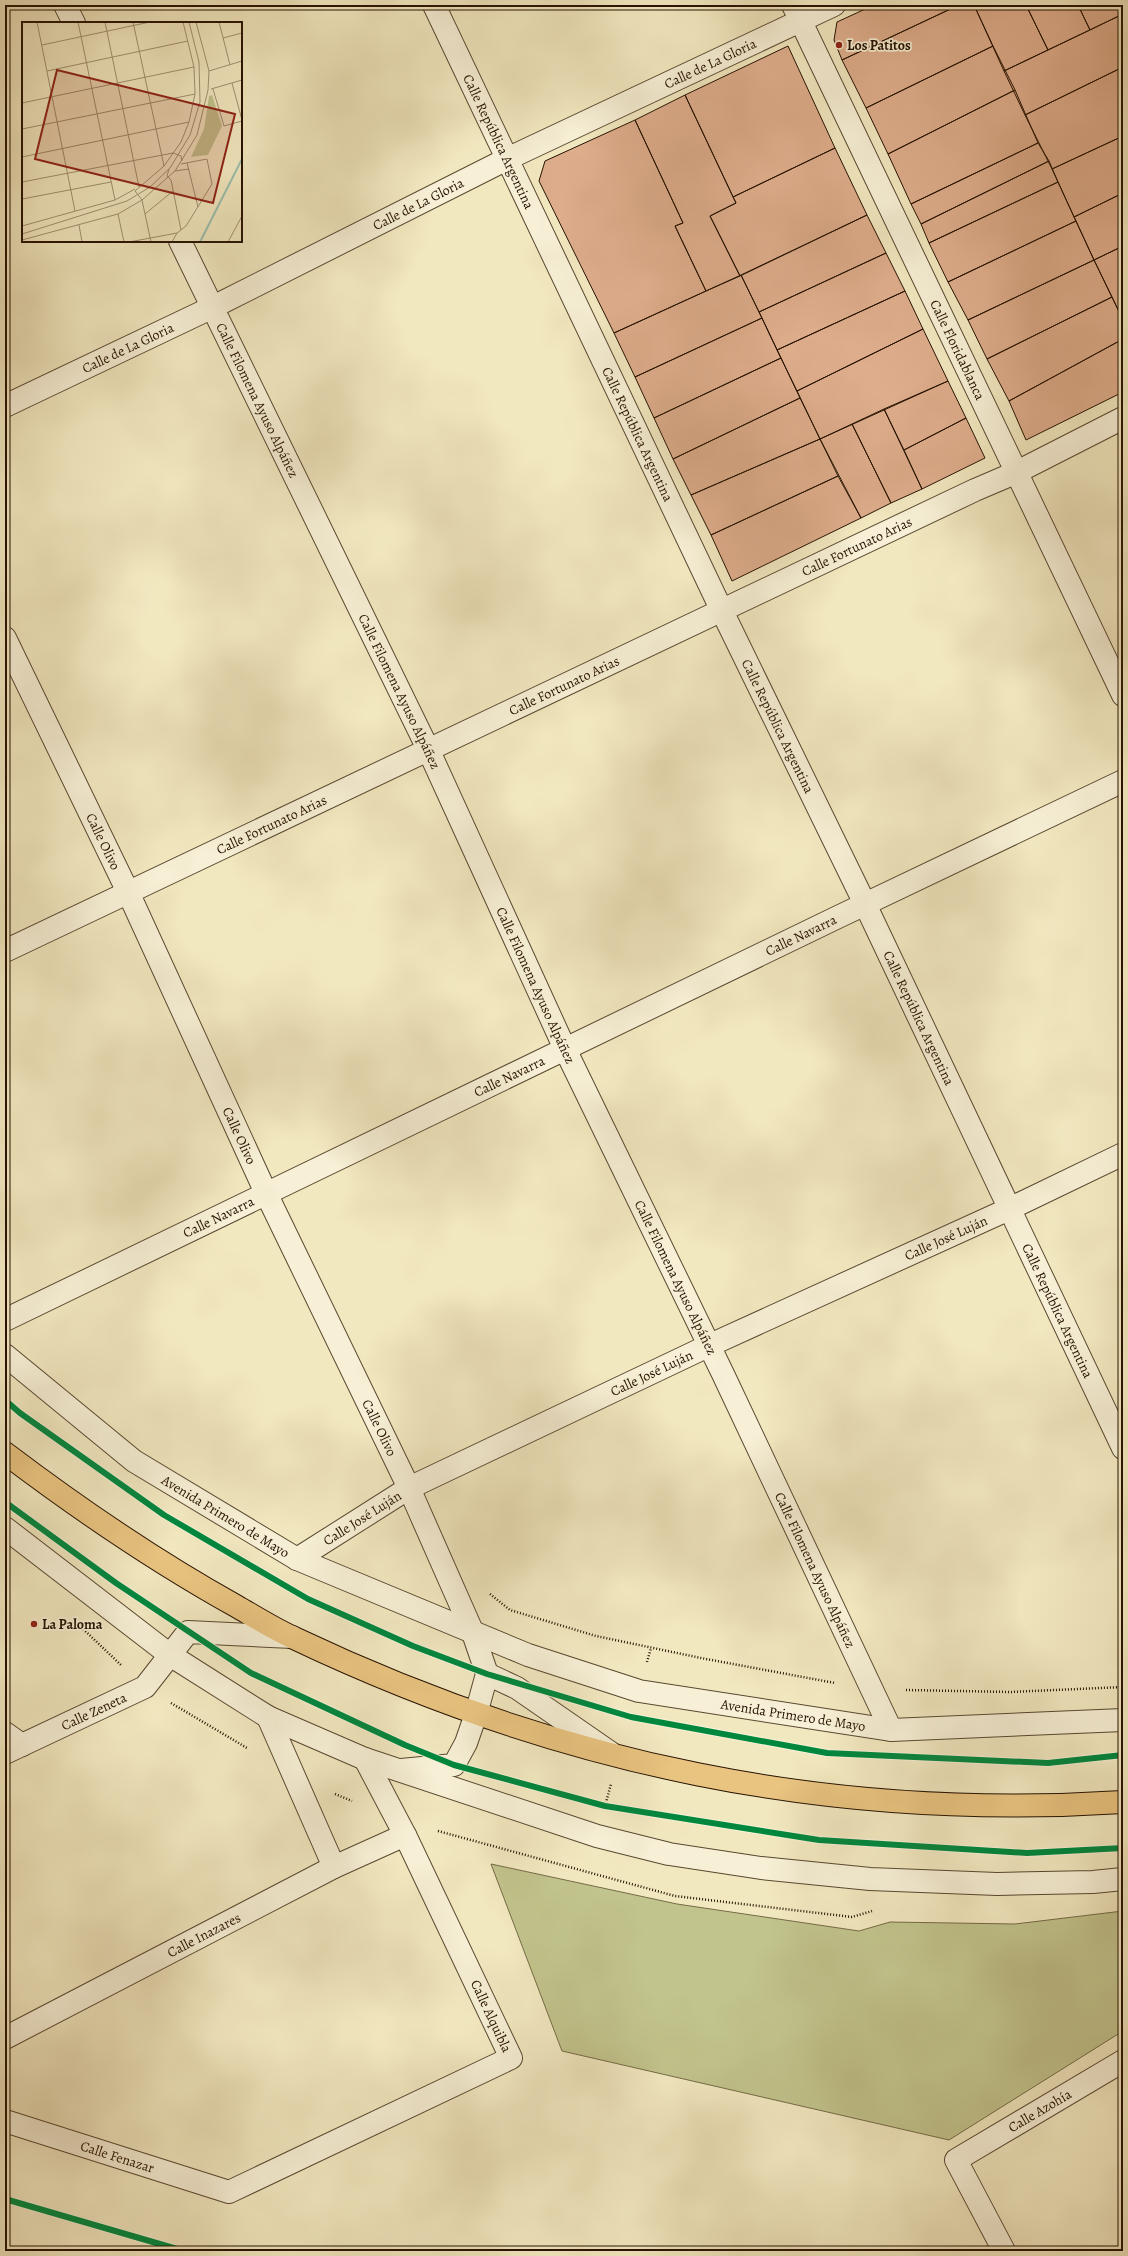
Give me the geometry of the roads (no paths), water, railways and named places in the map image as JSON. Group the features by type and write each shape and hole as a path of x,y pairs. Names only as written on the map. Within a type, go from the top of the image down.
{"main road":[{"path":"5,1453 155,1560 292,1637 408,1688 476,1714 619,1758 740,1784 828,1796 909,1803 995,1805 1123,1802"}],"street":[{"path":"65,5 74,22"},
{"name":"Calle República Argentina","path":"434,5 722,611 866,904 1123,1448"},
{"name":"Calle de La Gloria","path":"5,406 213,307 797,13 834,5"},
{"name":"Calle Floridablanca","path":"797,13 1123,695"},
{"name":"Calle Filomena Ayuso Alpáñez","path":"180,242 428,749 565,1049 891,1730"},
{"name":"Calle Fortunato Arias","path":"5,952 428,749 975,490 1017,472 1123,418"},
{"name":"Calle Olivo","path":"5,638 128,892 266,1193 409,1488 473,1633"},
{"name":"Calle Navarra","path":"5,1320 866,904 1123,782"},
{"name":"Calle José Luján","path":"297,1559 409,1488 708,1346 1009,1209 1123,1154"},
{"name":"Avenida Primero de Mayo","path":"5,1355 134,1461 297,1559 528,1655 639,1691 891,1730 1123,1720"},
{"path":"5,1528 170,1655 268,1717 365,1759 597,1836 669,1854 761,1868 870,1879 997,1884 1092,1882 1123,1879"},
{"path":"170,1655 188,1632 292,1637"},
{"path":"454,1765 466,1743 487,1674 473,1633"},
{"name":"Calle Zeneta","path":"10,1744 145,1687 170,1655"},
{"path":"487,1674 517,1688 619,1758"},
{"path":"268,1717 334,1867"},
{"name":"Calle Alquibla","path":"229,2192 511,2058 405,1834 365,1759"},
{"path":"401,1770 454,1765 501,1805"},
{"name":"Calle Inazares","path":"5,2038 334,1867 405,1834"},
{"name":"Calle Azohía","path":"1004,2251 956,2160 1123,2061"},
{"name":"Calle Fenazar","path":"5,2121 229,2192"}],"place":[{"name":"Los Patitos","path":"839,45"},
{"name":"La Paloma","path":"34,1624"}]}
